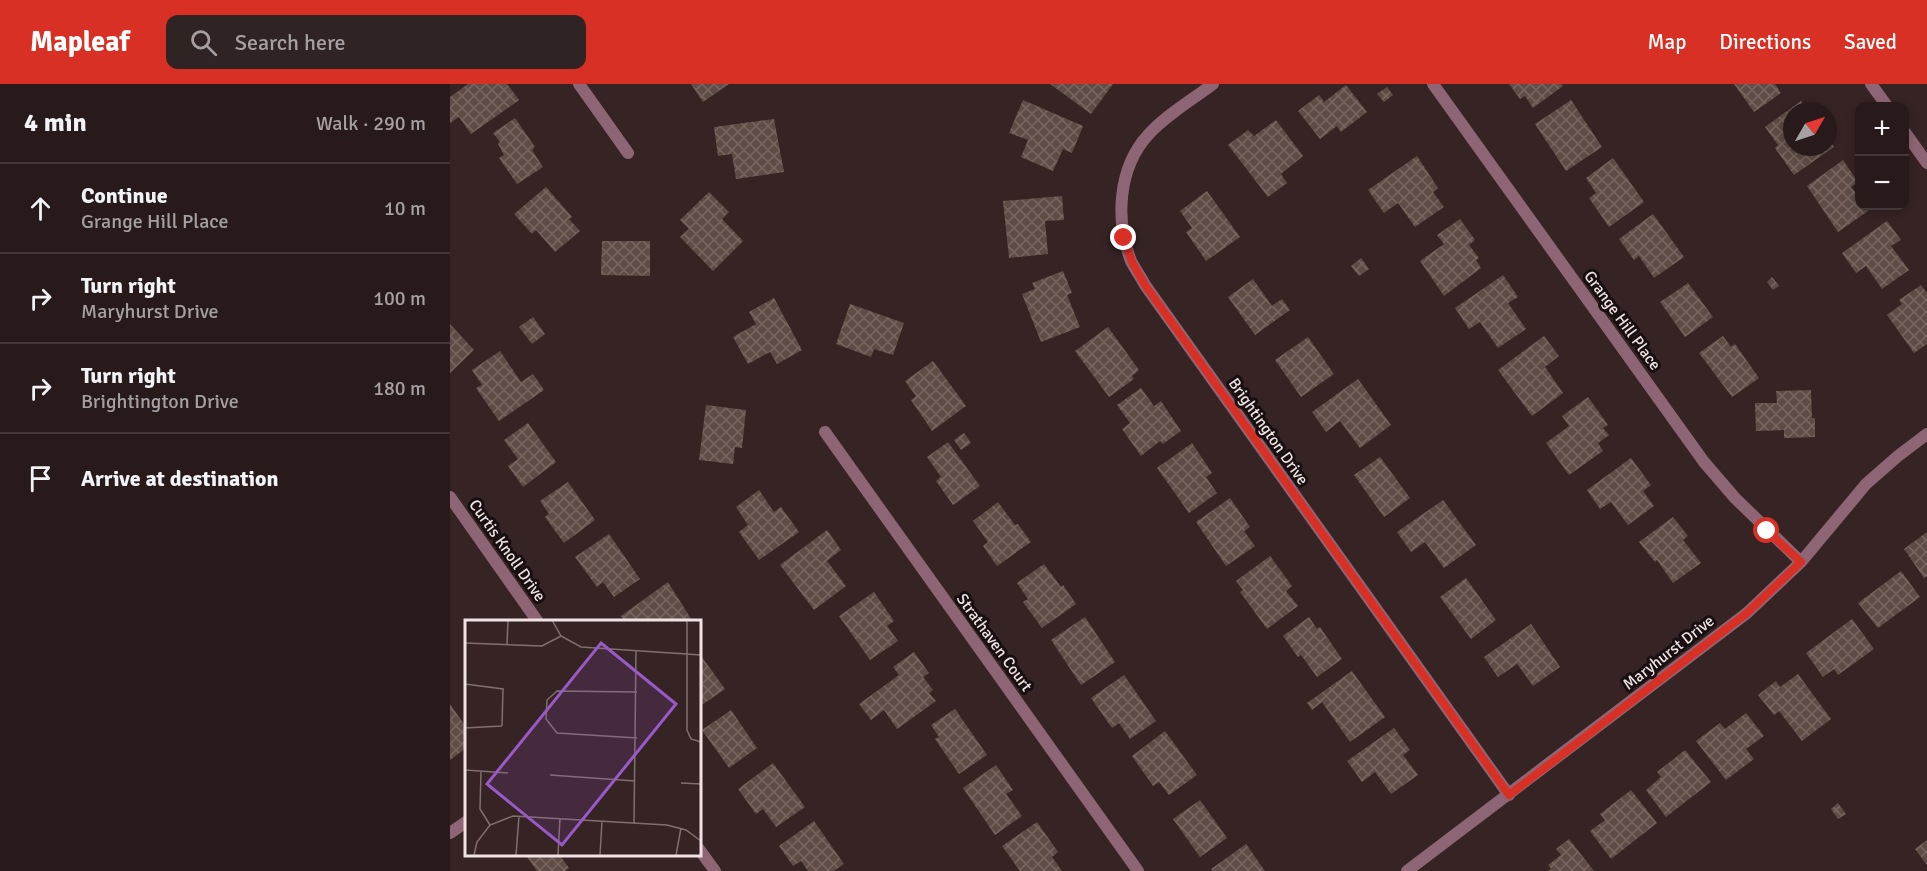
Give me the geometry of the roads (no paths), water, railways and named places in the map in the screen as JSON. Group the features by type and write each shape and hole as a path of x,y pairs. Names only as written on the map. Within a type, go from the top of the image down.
{"street":[{"path":"579,84 628,153"},
{"name":"Brightington Drive","path":"1213,84 1148,135 1128,167 1123,186 1121,211 1124,238 1132,262 1145,285 1509,795"},
{"name":"Grange Hill Place","path":"1433,84 1704,462 1734,498 1801,562"},
{"path":"1870,84 1884,102"},
{"path":"1909,137 1927,163"},
{"name":"Strathaven Court","path":"825,432 1138,871"},
{"name":"Maryhurst Drive","path":"1407,871 1747,613 1801,562 1866,484 1927,434"},
{"name":"Curtis Knoll Drive","path":"450,497 537,620"},
{"path":"450,833 465,823"},
{"path":"700,850 715,871"}]}
